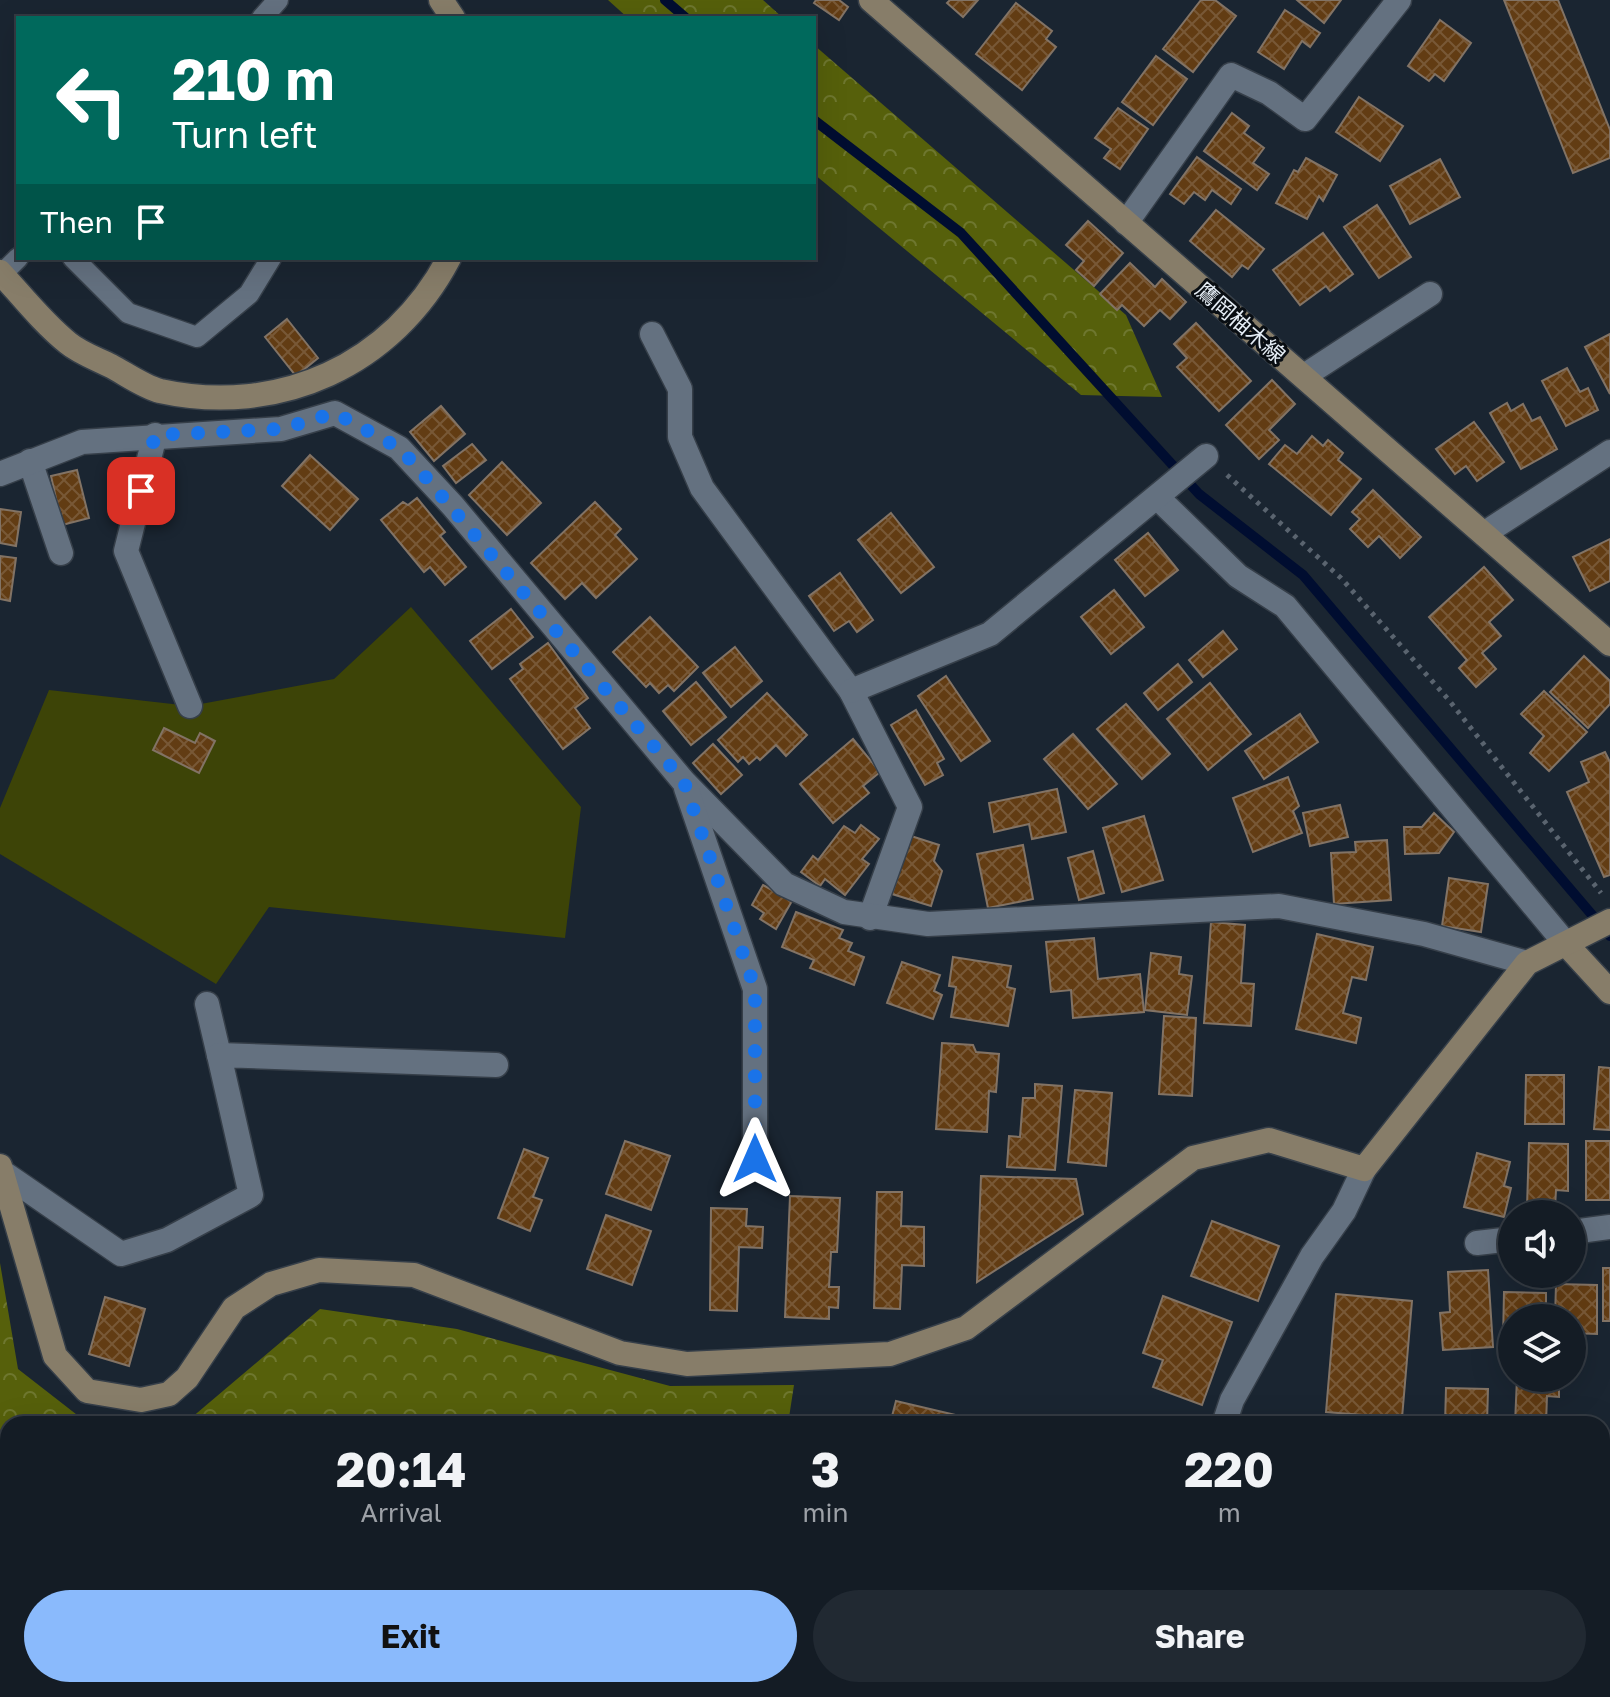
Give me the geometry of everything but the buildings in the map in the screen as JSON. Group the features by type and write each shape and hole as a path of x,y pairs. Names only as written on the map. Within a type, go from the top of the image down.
{"street":[{"name":"鷹岡柚木線","path":"871,0 1609,640"},
{"path":"1126,223 1231,75 1269,93 1305,119 1399,0"},
{"path":"7,268 69,345 157,390 214,397 273,394 336,371 402,326 431,292 448,260"},
{"path":"1304,376 1430,294"},
{"path":"652,334 680,389 680,437 702,488 851,691 910,807 870,918"},
{"path":"0,474 82,442 281,429 335,413 399,448 453,506 684,782 784,884 844,912 928,924 1279,906 1424,934 1527,963"},
{"path":"155,435 126,551 190,706"},
{"path":"1485,533 1610,452"},
{"path":"851,691 990,634 1206,456"},
{"path":"30,461 61,553"},
{"path":"1158,498 1238,576 1285,606 1573,941 1610,992"},
{"path":"684,782 755,989 755,1159"},
{"path":"1227,1416 1232,1400 1312,1256 1344,1211 1364,1169 1527,963 1610,921"},
{"path":"1,1170 121,1254 167,1240 251,1195 207,1004"},
{"path":"219,1055 496,1065"},
{"path":"1,1170 55,1356 87,1391 141,1400 169,1394 187,1378 234,1308 271,1284 319,1270 414,1275 620,1353 673,1362 890,1354 966,1328 1193,1158 1269,1140 1364,1169"},
{"path":"1586,1230 1610,1227"},
{"path":"1477,1243 1498,1241"}],"lane":[{"path":"264,16 278,0"},
{"path":"75,260 128,313 197,337 249,294 270,260"}],"path":[{"path":"1206,456 1341,578 1448,699 1610,904"}],"green space":[{"path":"608,0 763,0 781,16 626,16"},
{"path":"816,47 1126,315 1162,397 1081,395 816,176"},
{"path":"411,607 581,807 565,938 269,907 216,984 0,854 0,808 49,690 190,706 334,679"},
{"path":"0,1263 18,1369 78,1416 0,1416"},
{"path":"320,1309 457,1329 670,1386 794,1385 789,1416 193,1416"}],"waterway":[{"path":"665,0 684,16"},
{"path":"816,122 961,233 1199,494 1303,575 1610,936"}],"route":[{"path":"141,491 155,435 281,429 335,413 399,448 453,506 684,782 755,989 755,1159"}]}
